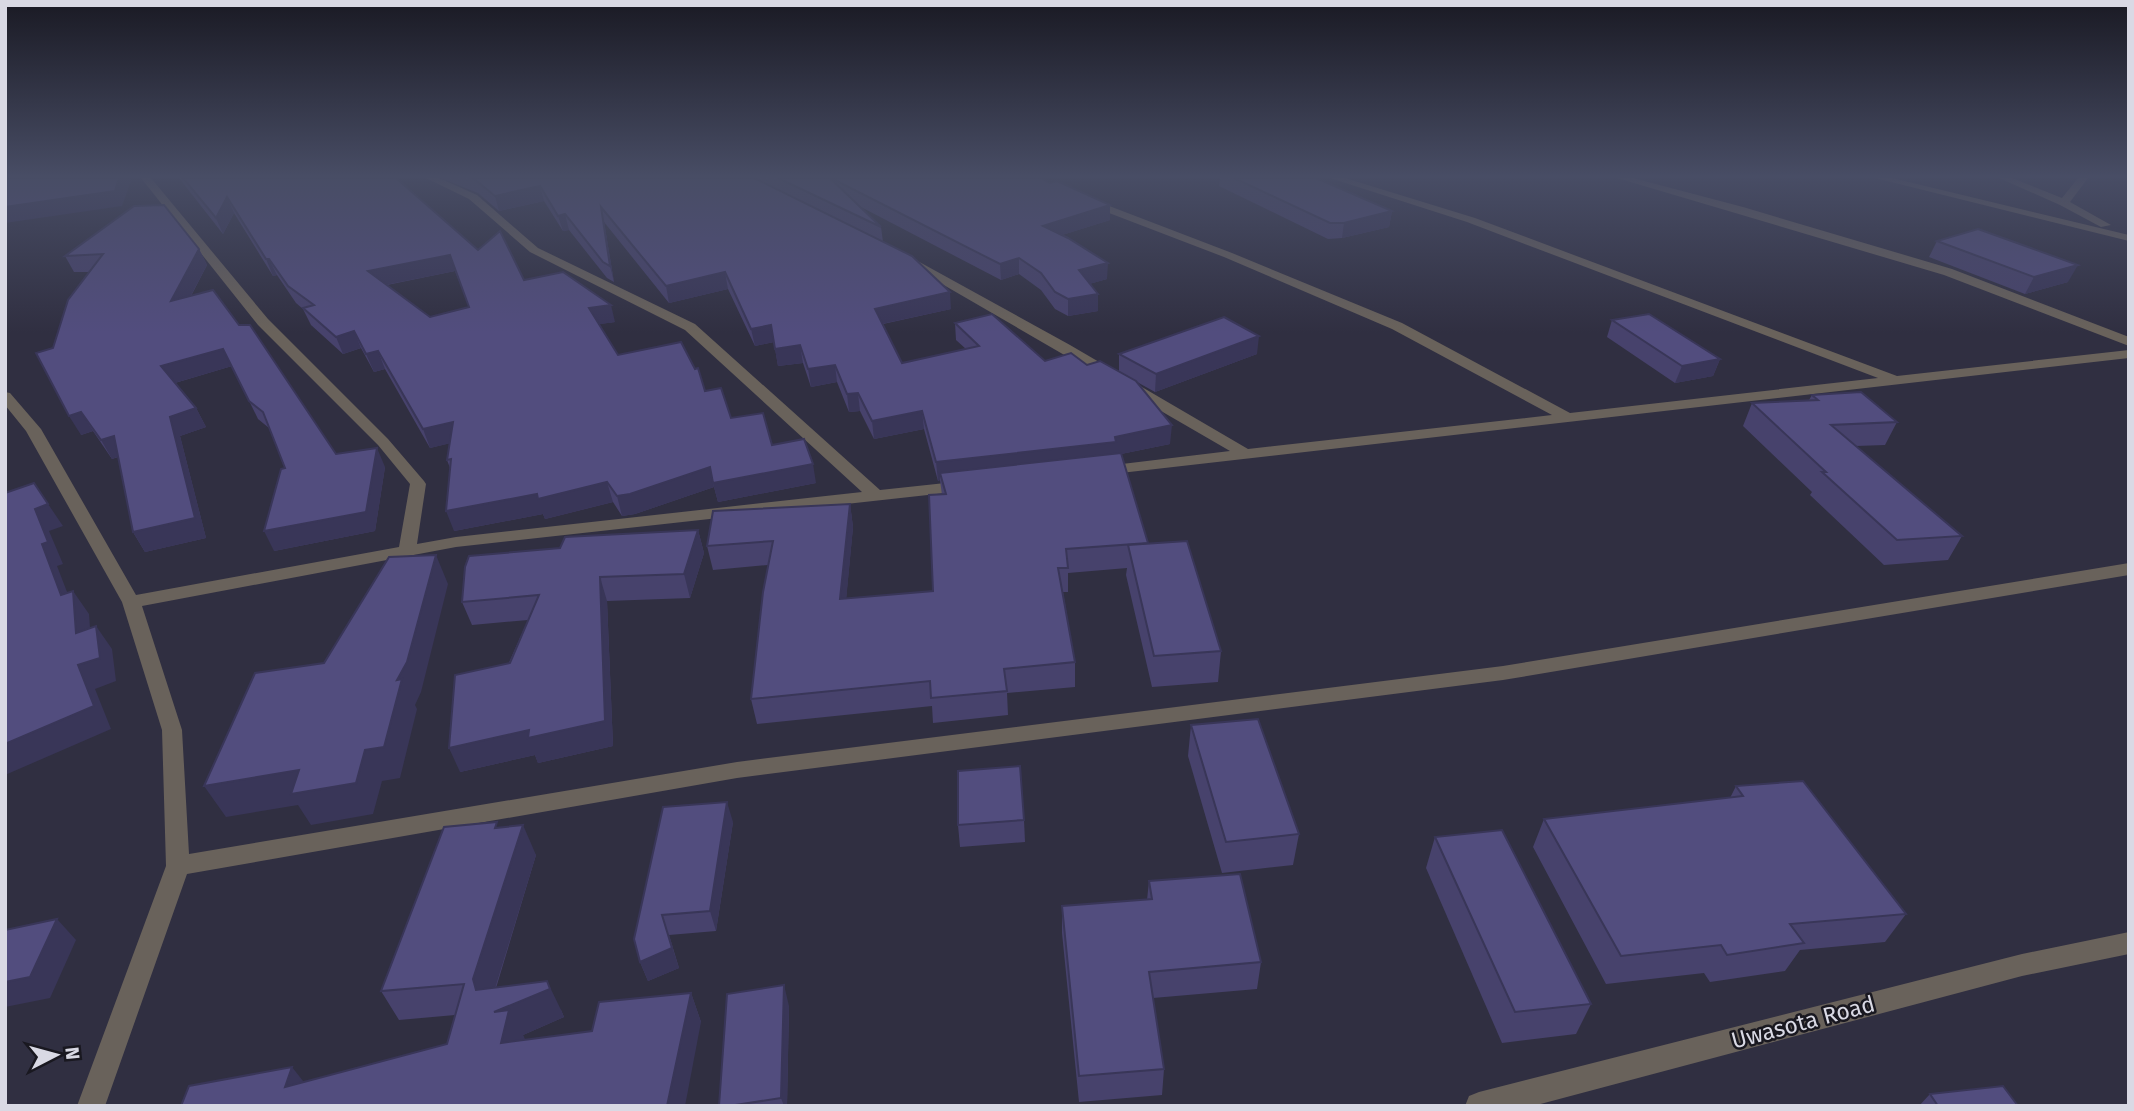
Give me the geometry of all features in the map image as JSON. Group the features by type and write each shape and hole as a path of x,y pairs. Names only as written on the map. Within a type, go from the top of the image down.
{"street":[{"path":"188,230 263,322 383,442 418,484 407,551"},
{"path":"511,230 534,250 690,327 875,495"},
{"path":"1162,230 1397,326 1567,416"},
{"path":"1497,230 1901,382"},
{"path":"1808,230 1948,272 2129,342"},
{"path":"2099,230 2129,237"},
{"path":"895,255 969,294 1244,453"},
{"path":"1091,471 1567,416 1901,382 2129,354"},
{"path":"5,396 33,429 131,602 172,730 178,866 91,1106"},
{"path":"131,602 456,542 983,483"},
{"path":"178,866 737,770 1503,673 2129,569"},
{"name":"Uwasota Road","path":"1479,1106 2022,965 2129,943"}],"building":[{"path":"101,230 184,230 199,249 171,301 213,290 239,325 250,325 336,454 377,448 366,512 264,531 281,469 285,468 263,412 249,401 223,349 161,366 196,408 170,417 195,518 133,532 114,436 101,440 81,412 69,416 36,353 53,348 68,300 103,254 65,256"},
{"path":"248,230 455,230 478,250 500,231 524,280 563,272 611,305 589,308 618,355 681,342 695,369 698,368 705,391 721,388 731,418 763,413 772,445 804,439 813,464 713,483 710,467 630,494 617,496 607,482 538,499 537,494 446,511 451,459 447,460 453,422 423,429 378,351 366,354 354,331 336,337 303,308 314,305 288,286 269,259 266,259","holes":["450,255 469,307 430,317 368,271"]},
{"path":"578,230 604,230 610,266 603,262"},
{"path":"620,230 859,230 912,256 950,292 875,309 902,363 979,346 955,323 992,314 1045,361 1071,353 1087,365 1100,361 1136,381 1172,425 1115,437 1116,442 936,462 922,411 872,421 858,393 847,394 835,365 808,369 800,345 775,349 771,325 751,329 725,272 666,286"},
{"path":"933,230 1051,230 1108,263 1079,270 1098,294 1068,299 1055,292 1041,273 1019,258 1000,264"},
{"path":"1980,230 2078,265 2034,277 1937,241"},
{"path":"1649,314 1720,359 1682,366 1612,320"},
{"path":"1224,317 1259,336 1156,374 1119,354"},
{"path":"1861,392 1897,422 1831,425 1962,536 1897,540 1752,403 1818,400 1812,395"},
{"path":"1121,453 1148,543 1066,549 1068,568 1058,568 1075,662 1004,669 1007,691 931,698 930,681 751,699 763,592 773,541 707,546 713,511 850,504 840,599 933,591 929,495 946,494 940,473"},
{"path":"34,483 48,504 35,509 48,542 42,544 61,595 73,591 76,633 96,626 100,658 78,665 94,706 5,744 5,493"},
{"path":"698,530 684,574 600,577 605,721 528,738 529,730 449,748 455,675 510,663 539,595 462,602 465,567 469,556 560,548 565,537"},
{"path":"1187,541 1221,651 1154,656 1128,545"},
{"path":"436,555 407,662 397,680 402,679 384,747 365,750 356,783 291,794 299,770 204,786 255,673 324,663 389,557"},
{"path":"1258,719 1299,834 1226,842 1191,725"},
{"path":"1020,766 1024,820 958,825 958,771"},
{"path":"1803,781 1906,914 1790,924 1804,943 1727,955 1721,945 1621,956 1544,819 1743,796 1736,786"},
{"path":"727,802 710,911 662,915 672,948 640,962 634,939 663,807"},
{"path":"497,822 495,828 523,825 473,979 476,990 547,981 550,989 494,1012 509,1010 501,1043 592,1031 599,1002 691,993 667,1106 181,1106 189,1086 292,1067 285,1087 447,1044 464,984 381,991 444,827"},
{"path":"1502,830 1591,1004 1515,1012 1435,837"},
{"path":"1240,874 1261,962 1149,972 1164,1069 1079,1076 1062,906 1152,899 1149,881"},
{"path":"57,919 30,977 5,982 5,930"},
{"path":"784,985 781,1098 719,1106 727,994"},
{"path":"2003,1086 2018,1106 1938,1106 1930,1094"}]}
